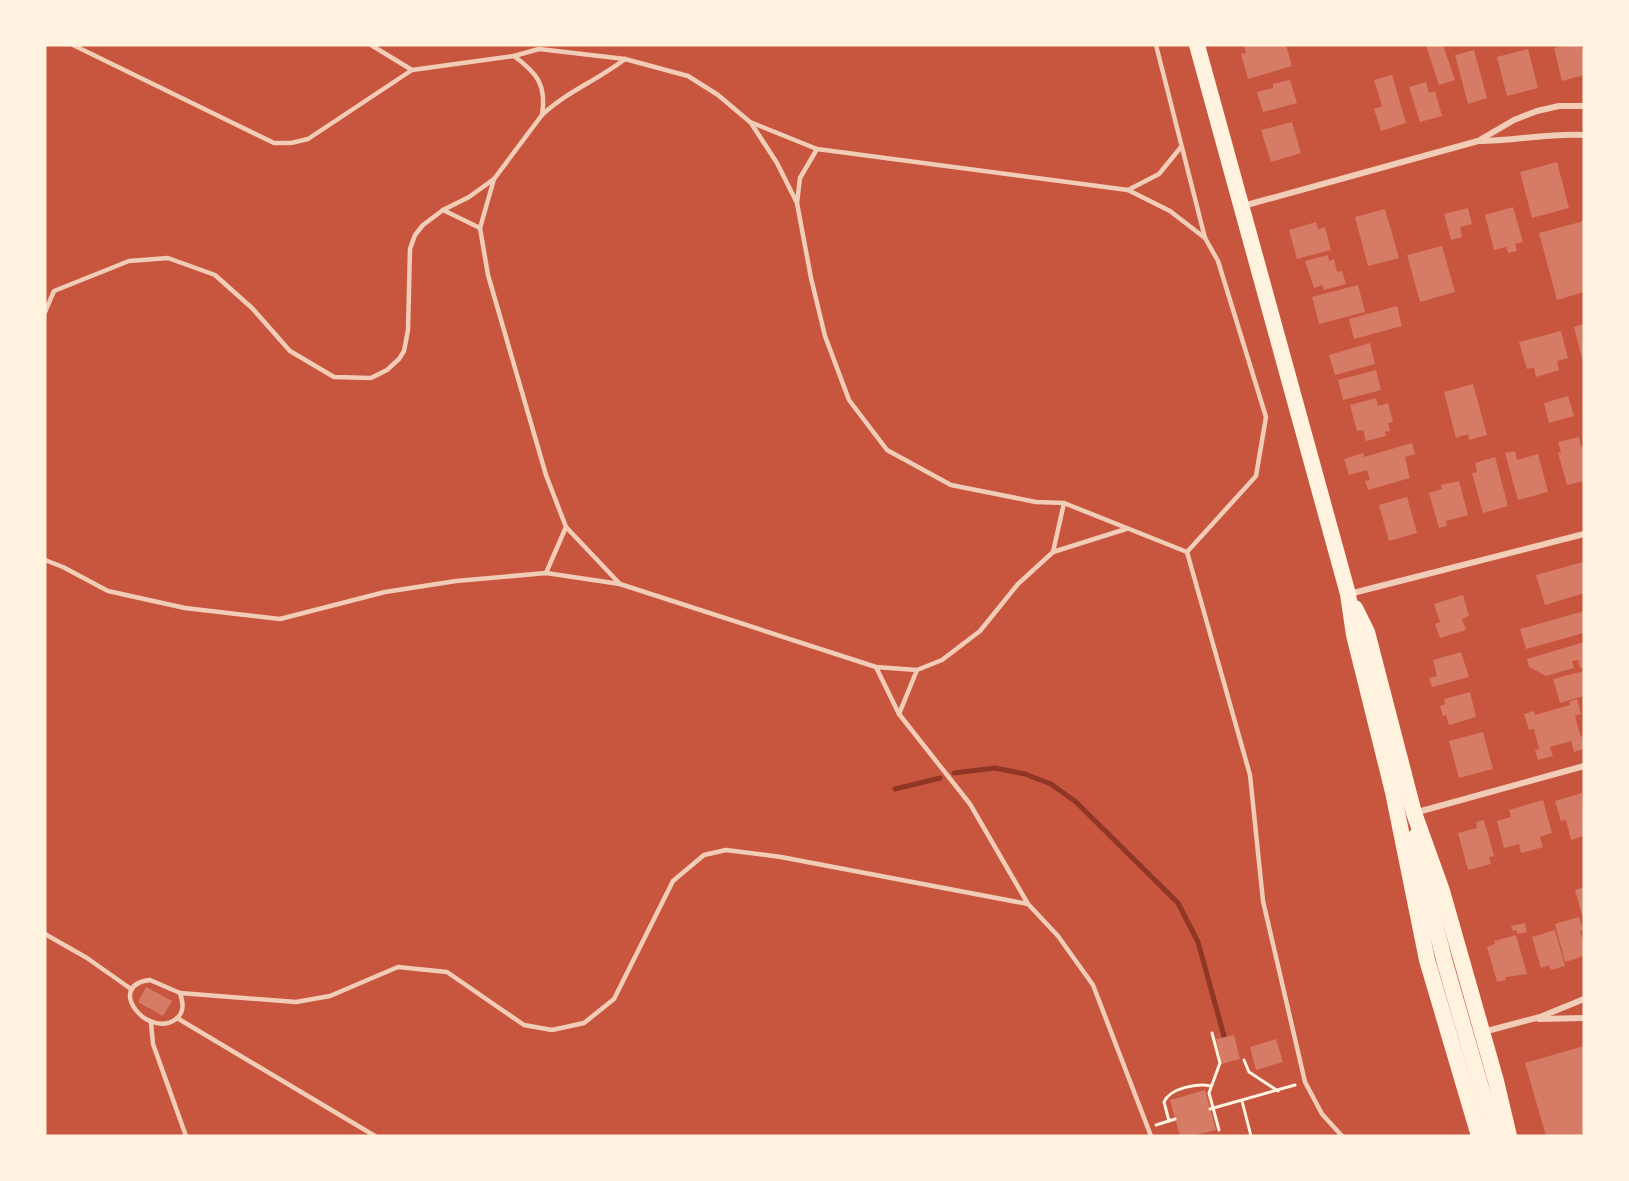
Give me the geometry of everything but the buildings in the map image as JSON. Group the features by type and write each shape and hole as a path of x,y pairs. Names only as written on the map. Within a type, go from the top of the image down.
{"highway":[{"path":"1197,45 1348,594 1354,635 1393,792 1427,960 1483,1135"},
{"path":"1348,594 1367,632 1414,813 1442,891 1509,1136"},
{"path":"1414,813 1417,853 1445,963 1486,1102 1483,1135"}],"street":[{"path":"1242,207 1478,141 1514,120 1537,111 1559,106 1584,106"},
{"path":"1478,141 1511,141 1556,134 1584,135"},
{"path":"1348,594 1584,534"},
{"path":"1414,813 1584,766"},
{"path":"1482,1032 1530,1020 1584,999"},
{"path":"1530,1020 1584,1018"}],"lane":[{"path":"73,45 274,143 291,143 308,139 412,70 514,56 540,47 625,59 688,76 718,95 750,122 777,163 797,202 811,278 825,336 849,400 887,450 951,485 1036,502 1064,503 1126,530 1187,552"},
{"path":"371,45 412,70"},
{"path":"1156,45 1205,237 1218,261 1266,417 1256,476 1187,552"},
{"path":"514,56 529,67 540,81 545,97 542,115"},
{"path":"45,293 129,261 168,258 215,275 252,308 290,351 334,377 370,378 387,370 404,351 408,330 411,249 415,235 423,225 443,210 469,197 495,179 542,115 557,101 605,75 625,59"},
{"path":"750,122 817,149 1128,190 1170,211 1205,237"},
{"path":"1128,190 1159,174 1181,147"},
{"path":"797,202 800,178 817,149"},
{"path":"495,179 480,228 491,286 546,475 566,528 620,585"},
{"path":"443,210 480,228"},
{"path":"45,312 54,291"},
{"path":"1053,552 1064,503"},
{"path":"546,573 566,528"},
{"path":"45,560 108,591 185,608 280,619 385,592 456,581 546,573 620,585 876,667 917,670 942,660 980,631 1018,584 1053,552 1126,530"},
{"path":"1187,552 1250,775 1263,900 1305,1082 1322,1114 1342,1136"},
{"path":"876,667 899,714 970,804 1028,904 1058,936 1093,985 1151,1136"},
{"path":"899,714 917,670"},
{"path":"180,993 183,1003 182,1012 166,1024 151,1023 132,1006 129,997 131,989 139,981 150,980 180,993 296,1002 330,996 398,967 447,972 524,1025 552,1030 584,1023 614,999 673,880 704,855 726,849 781,857 1028,904"},
{"path":"45,934 87,958 131,989"},
{"path":"177,1018 375,1136"},
{"path":"151,1023 153,1044 186,1136"}],"path":[{"path":"1212,1033 1220,1063 1209,1093 1211,1109 1219,1130"},
{"path":"1244,1060 1249,1072 1278,1091"},
{"path":"1211,1109 1305,1082"},
{"path":"1169,1121 1164,1102 1171,1092 1203,1084 1211,1086"},
{"path":"1242,1101 1251,1136"},
{"path":"1149,1127 1175,1119"}],"waterway":[{"path":"954,773 995,768 1025,774 1051,784 1076,802 1178,903 1198,942 1224,1036"},
{"path":"895,789 940,778"}]}
